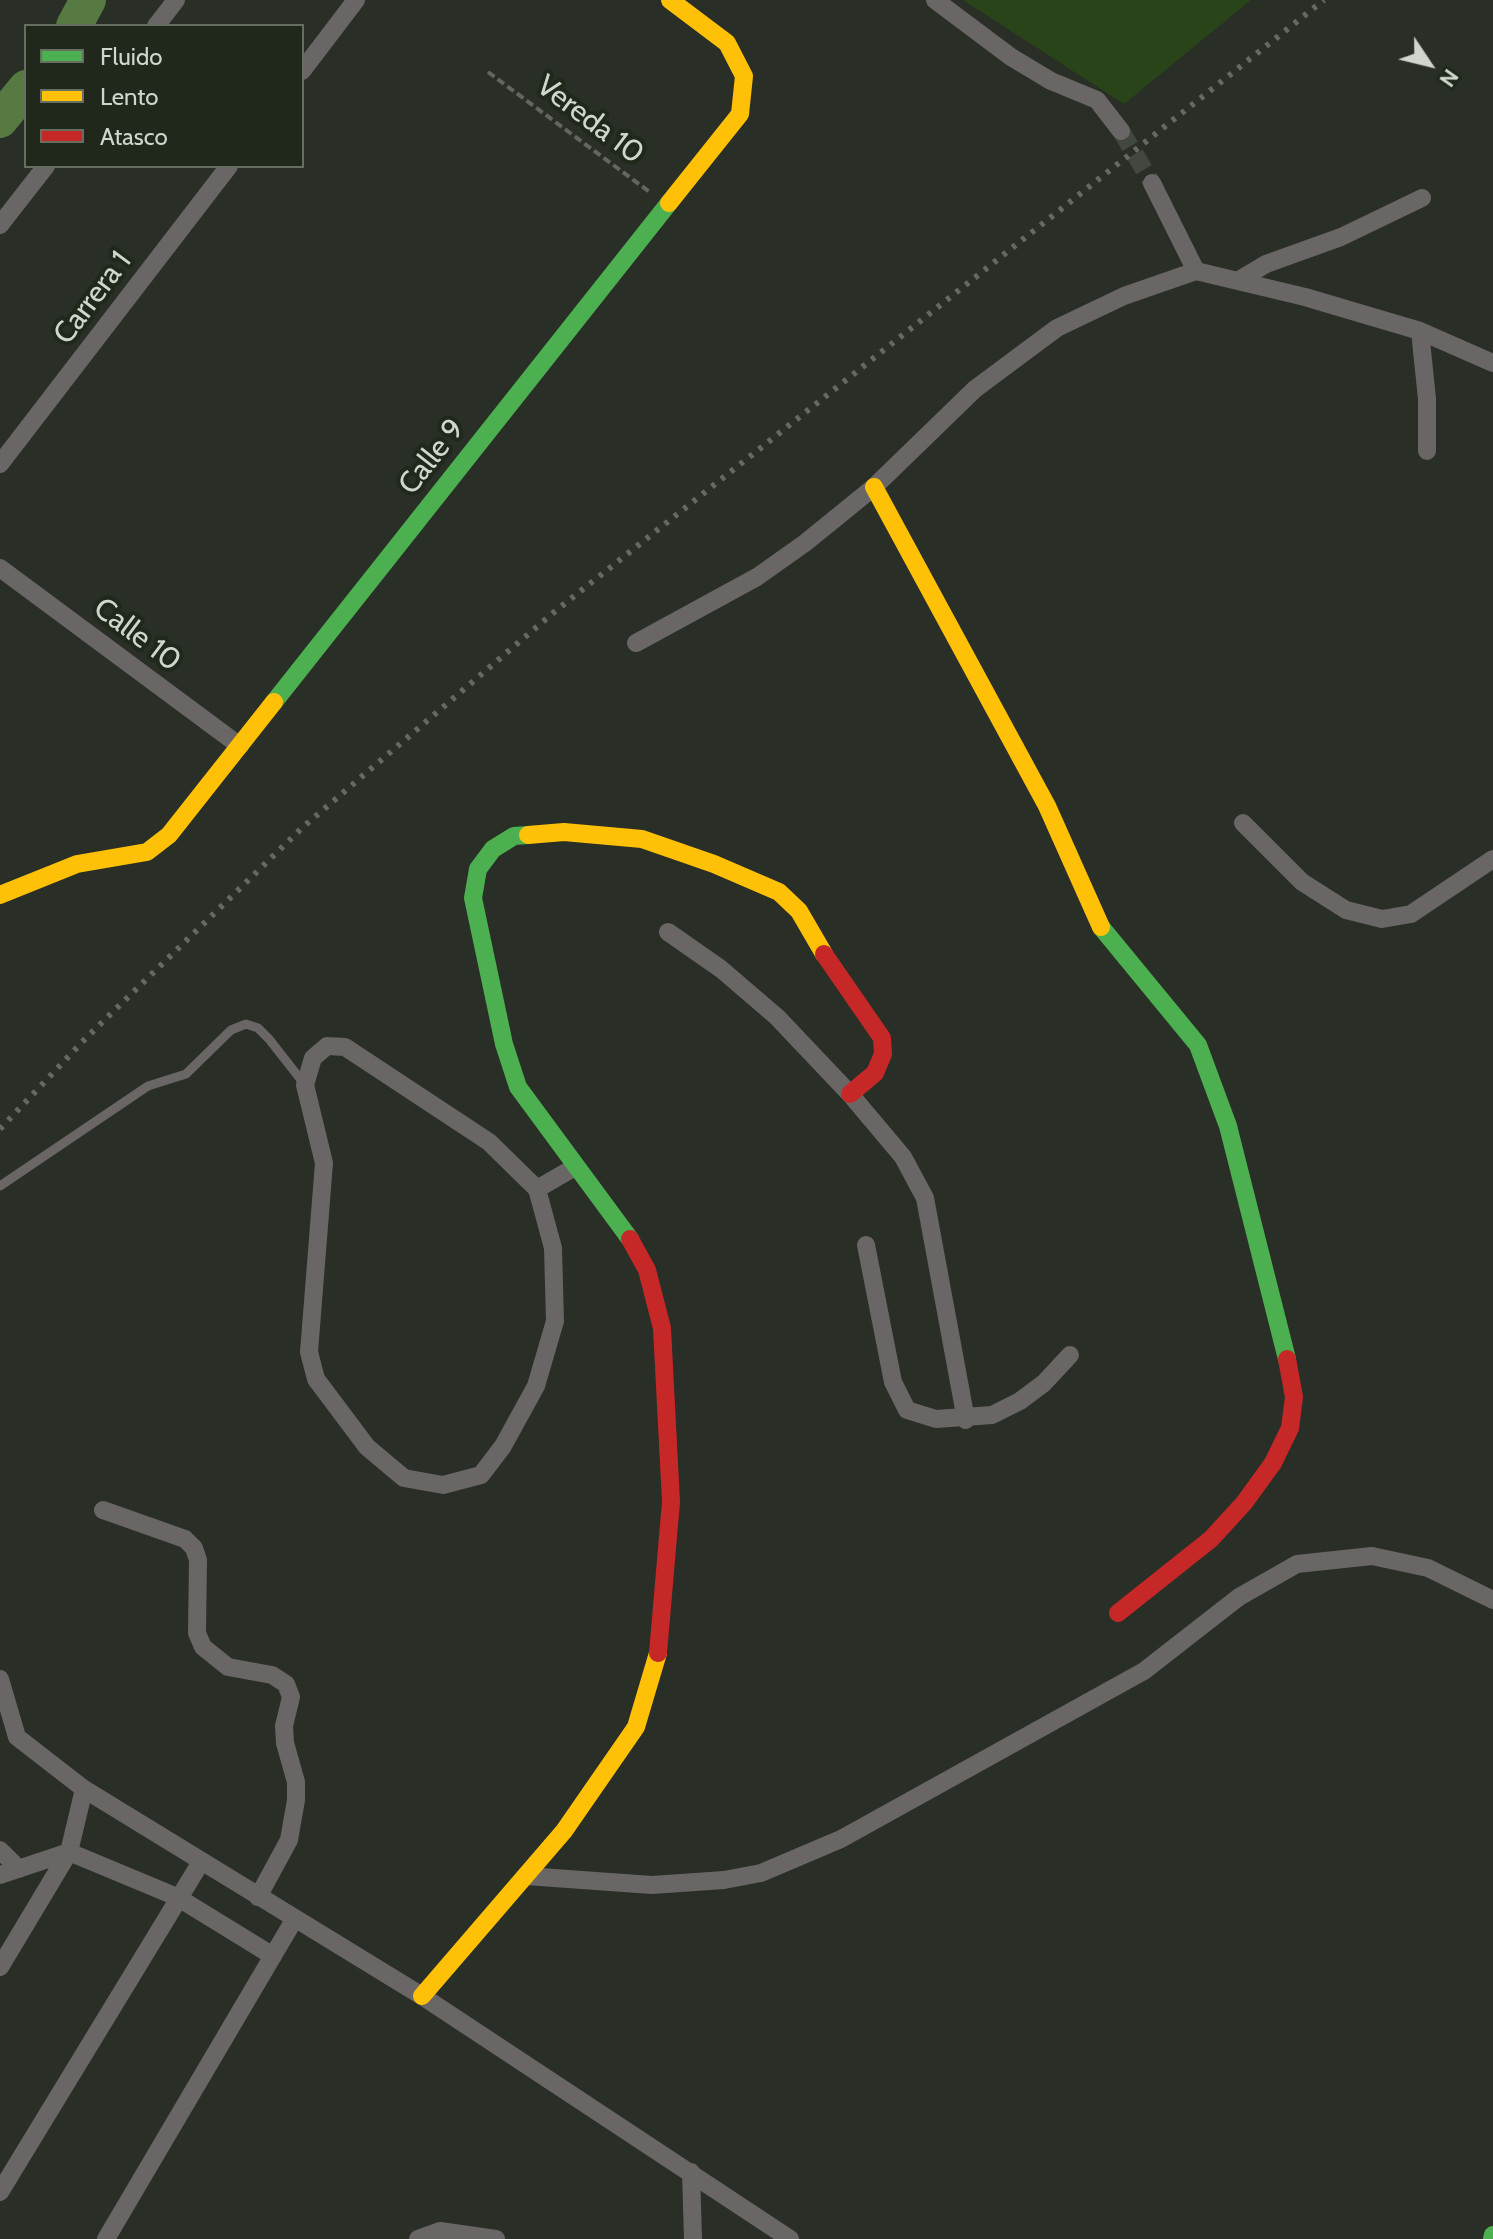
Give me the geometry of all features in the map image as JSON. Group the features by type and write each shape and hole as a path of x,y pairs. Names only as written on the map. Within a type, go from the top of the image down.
{"street":[{"path":"158,24 176,0"},
{"path":"304,68 356,0"},
{"name":"Calle 9","path":"0,895 77,864 147,852 169,835 740,114 744,76 727,43 670,0"},
{"path":"935,0 1011,57 1051,81 1097,100 1121,131"},
{"path":"0,225 44,168"},
{"name":"Carrera 1","path":"0,464 227,168"},
{"path":"1152,183 1196,271"},
{"path":"1239,280 1266,264 1341,237 1422,198"},
{"path":"636,643 757,577 874,487 975,389 1057,328 1124,296 1196,271 1239,280 1420,331 1493,363"},
{"path":"1420,331 1427,399 1427,451"},
{"path":"874,487 1047,806 1103,931 1198,1045 1228,1126 1287,1359 1294,1397 1290,1428 1273,1463 1244,1503 1211,1539 1154,1588 1118,1613"},
{"name":"Calle 10","path":"0,568 240,746"},
{"path":"1243,823 1302,882 1346,910 1382,919 1411,914 1493,859"},
{"path":"422,1996 564,1831 636,1727 661,1643 670,1517 662,1328 647,1270 618,1219 575,1167 518,1087 510,1066 473,898 478,869 493,849 514,836 564,832 642,839 714,864 779,892 799,911 835,974 882,1038 883,1054 875,1073 850,1094"},
{"path":"668,932 721,969 777,1017 850,1094 903,1157 925,1198 966,1420"},
{"path":"327,1046 345,1047 489,1142 537,1189 553,1248 555,1321 536,1386 503,1446 481,1475 443,1485 404,1478 367,1447 316,1379 309,1352 324,1163 305,1085 313,1058 327,1046"},
{"path":"537,1189 575,1167"},
{"path":"866,1245 899,1400 907,1410 919,1415 966,1420 992,1415 1020,1401 1070,1355"},
{"path":"103,1510 185,1539 194,1548 198,1560 197,1633 203,1647 228,1667 272,1675 286,1684 291,1697 284,1726 285,1743 296,1782 296,1800 289,1840 258,1897"},
{"path":"526,1876 652,1885 724,1880 761,1873 841,1839 1144,1671 1239,1597 1297,1564 1372,1556 1428,1568 1493,1600"},
{"path":"0,1679 17,1737"},
{"path":"0,1722 84,1789 422,1996 790,2239"},
{"path":"0,1967 69,1852 84,1789"},
{"path":"0,1850 19,1869"},
{"path":"0,1875 69,1852 177,1897 273,1956"},
{"path":"0,2192 201,1862"},
{"path":"106,2239 294,1920"},
{"path":"691,2172 693,2239"},
{"path":"418,2239 440,2231 496,2239"}],"lane":[{"path":"0,1186 148,1086 186,1074 231,1030 246,1024 258,1028 269,1039 305,1085"}],"path":[{"name":"Vereda 10","path":"488,72 666,204"}],"green space":[{"path":"963,0 1251,0 1124,104"}],"waterway":[{"path":"75,24 88,0"},
{"path":"0,120 24,90"}],"tunnel":[{"path":"1121,131 1152,183"}],"railway":[{"path":"0,1129 86,1038 303,827 553,613 1324,0"}],"traffic: fast":[{"path":"274,702 669,203"},
{"path":"528,835 514,836 493,849 478,869 473,898 504,1044 518,1087 630,1239"},
{"path":"1101,927 1198,1045 1228,1126 1287,1359"},
{"path":"1492,2239 1493,2235"}],"traffic: slow":[{"path":"669,203 740,114 744,76 727,43 670,0"},
{"path":"874,487 1047,806 1101,927"},
{"path":"0,895 77,864 147,852 169,835 274,702"},
{"path":"528,835 564,832 642,839 714,864 779,892 799,911 824,954"},
{"path":"422,1996 564,1831 636,1727 658,1653"}],"traffic: jam":[{"path":"824,954 882,1038 883,1054 875,1073 850,1094"},
{"path":"630,1239 647,1270 662,1328 671,1502 658,1653"},
{"path":"1118,1613 1211,1539 1244,1503 1273,1463 1290,1428 1294,1397 1287,1359"}]}
